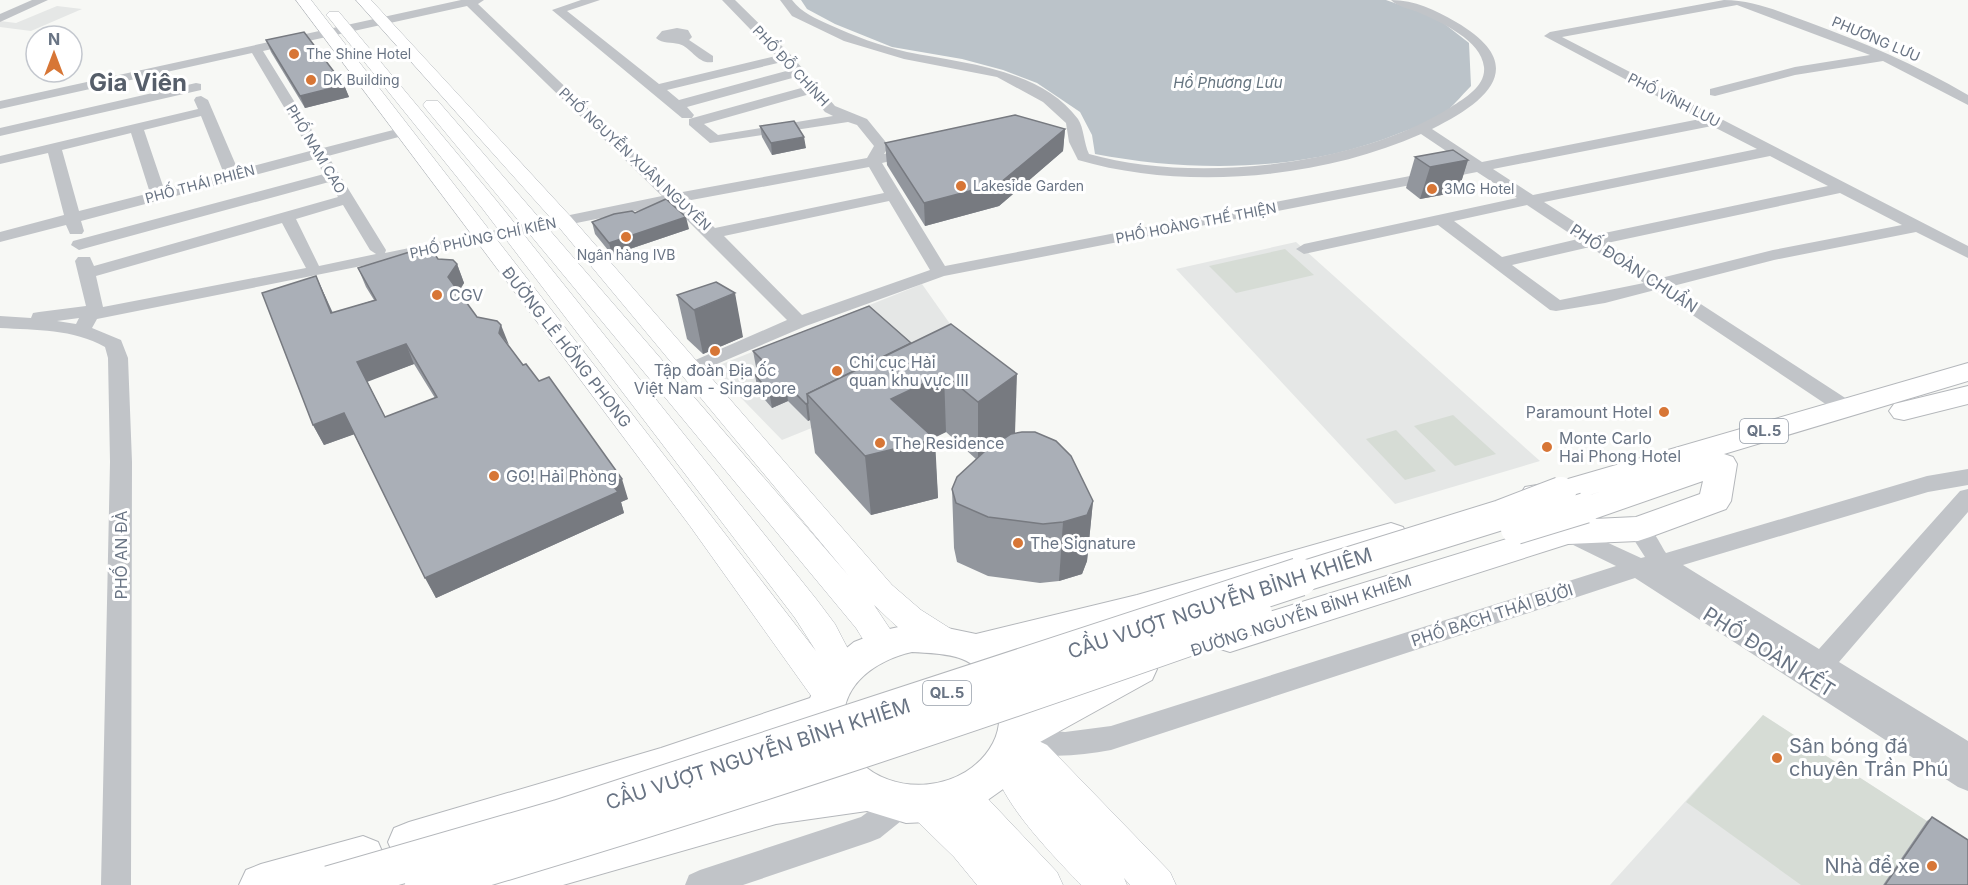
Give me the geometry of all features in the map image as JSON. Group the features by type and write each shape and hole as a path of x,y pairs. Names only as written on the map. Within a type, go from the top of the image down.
{"highway":[{"name":"ĐƯỜNG NGUYỄN BỈNH KHIÊM","path":"1014,743 1122,676 1846,408 1968,372"},
{"name":"QL.5","path":"1571,511 1846,425 1968,395"},
{"path":"1571,511 1638,529 1715,501 1722,464"},
{"name":"ĐƯỜNG NGUYỄN BỈNH KHIÊM","path":"975,649 1137,609 1515,498 1571,511"},
{"name":"CẦU VƯỢT NGUYỄN BỈNH KHIÊM","path":"330,885 559,819 1398,545 1501,515 1571,511"},
{"name":"CẦU VƯỢT NGUYỄN BỈNH KHIÊM","path":"424,885 566,845 809,766 1413,559 1571,511"},
{"path":"1137,609 1124,626 1122,635 1127,648 1144,658 1171,657"},
{"path":"261,885 661,766 832,692 862,656 884,644 912,638 940,638 975,649 997,664 1012,685 1019,710 1014,743 990,777 913,799 776,805 669,833 534,875 490,885"},
{"path":"832,692 823,734 830,757 845,777 913,799"},
{"path":"661,766 696,774 706,788 705,802 695,818 669,833"}],"main road":[{"name":"ĐƯỜNG LÊ HỒNG PHONG","path":"303,0 354,27 521,227 846,595 884,644"},
{"name":"ĐƯỜNG LÊ HỒNG PHONG","path":"323,0 560,218 881,593 910,619 940,638"},
{"name":"ĐƯỜNG LÊ HỒNG PHONG","path":"343,0 401,132 481,235 694,488 806,609 824,633 832,692"},
{"name":"ĐƯỜNG LÊ HỒNG PHONG","path":"354,27 363,0"},
{"name":"ĐƯỜNG LÊ HỒNG PHONG","path":"521,227 694,488 765,604 832,692"},
{"path":"806,609 819,616 838,614 846,604 846,595"},
{"path":"1014,743 1017,780 1035,809 1107,885"},
{"path":"1014,743 1034,756 1156,885"},
{"path":"913,799 967,844 1002,885"},
{"path":"913,799 1043,885"}],"street":[{"path":"0,18 42,0"},
{"path":"594,0 558,10 677,105 715,140 848,118"},
{"name":"PHỐ ĐỖ CHÍNH","path":"728,0 799,72 830,109 862,122 882,146 873,160 892,196 914,227 940,272"},
{"path":"786,0 796,13 848,38 904,55 956,63 1002,74 1048,99 1073,122 1076,142 1083,157 1097,163 1161,171 1254,170 1369,150 1440,120 1480,92 1488,83 1490,65 1483,49 1465,33 1438,17 1397,0"},
{"name":"PHƯƠNG LƯU","path":"1736,0 1881,57 1926,77 1968,101"},
{"name":"PHỐ VĨNH LƯU","path":"1736,0 1550,36 1968,253"},
{"path":"2,102 472,1"},
{"name":"PHỐ NGUYỄN XUÂN NGUYÊN","path":"472,1 760,278 799,322"},
{"path":"674,32 708,59"},
{"name":"PHỐ NAM CAO","path":"255,48 378,250"},
{"path":"657,89 784,57"},
{"path":"1715,92 1793,70 1831,62 1881,57"},
{"path":"184,64 233,176"},
{"path":"677,105 799,72"},
{"path":"0,132 196,87"},
{"path":"694,122 814,89"},
{"path":"715,140 830,109"},
{"path":"0,160 206,111"},
{"name":"PHỐ HOÀNG THẾ THIỆN","path":"691,369 799,322 940,272 1714,121"},
{"path":"136,127 158,195"},
{"name":"PHỐ ĐOÀN CHUẨN","path":"1421,128 1846,408"},
{"name":"PHỐ THÁI PHIÊN","path":"0,237 401,132"},
{"path":"54,147 87,273 90,315"},
{"name":"PHỐ PHÙNG CHÍ KIÊN","path":"321,264 521,227 671,194 854,166 932,147"},
{"path":"1304,249 1772,151"},
{"path":"79,245 333,176"},
{"path":"1501,262 1706,215 1842,188"},
{"path":"714,233 892,196"},
{"path":"87,273 347,199"},
{"path":"287,217 321,264"},
{"path":"1441,219 1501,262 1556,306 1659,285 1773,255 1918,227"},
{"name":"PHỐ PHÙNG CHÍ KIÊN","path":"90,315 378,250 481,235"},
{"name":"PHỐ AN ĐÀ","path":"0,321 90,315 101,335 114,344 119,374 120,632 116,885"},
{"name":"PHỐ BẠCH THÁI BƯỞI","path":"1014,743 1074,745 1111,738 1649,566 1927,484 1968,477"},
{"path":"1822,664 1968,497"},
{"name":"PHỐ ĐOÀN KẾT","path":"1571,511 1617,555 1649,566 1822,664 1968,756"},
{"name":"PHỐ ĐOÀN KẾT","path":"1638,529 1649,566 1968,778"},
{"path":"700,885 870,828 913,799"}],"shaded area":[{"path":"57,6 82,9 47,24 24,24 24,30 0,27 0,21 16,23"},
{"path":"1296,242 1540,461 1395,504 1176,269"},
{"path":"1285,249 1314,275 1236,293 1209,266"},
{"path":"922,284 981,368 950,372 782,440 712,368"},
{"path":"1453,415 1496,454 1455,466 1414,426"},
{"path":"1396,430 1436,471 1405,480 1366,439"},
{"name":"Sân bóng đá chuyên Trần Phú","path":"1763,715 1968,848 1968,885 1610,885"},
{"name":"Sân bóng đá chuyên Trần Phú","path":"1763,715 1927,821 1883,885 1801,885 1686,802"}],"water":[{"name":"Hồ Phương Lưu","path":"801,0 1386,0 1437,18 1469,43 1471,86 1447,111 1424,125 1364,146 1326,155 1288,162 1249,165 1210,166 1133,160 1095,154 1092,135 1080,112 1037,83 1003,70 962,59 892,47 835,24 807,9"}],"building":[{"path":"304,32 344,85 300,96 266,40"},
{"path":"1015,115 1065,129 1000,183 924,203 885,143"},
{"path":"794,121 804,137 771,143 760,126"},
{"path":"1453,150 1468,160 1430,167 1415,157"},
{"path":"666,199 686,217 609,243 592,222 614,214 632,211 635,213"},
{"path":"429,246 438,259 453,260 457,264 448,277 477,317 497,321 501,325 499,333 523,365 526,364 539,381 549,377 622,479 611,483 618,492 425,578 344,413 313,425 262,293 316,276 331,313 376,300 358,268","holes":["406,344 437,397 385,417 357,362"]},
{"path":"716,282 735,293 694,310 677,295"},
{"path":"869,306 911,343 807,394 808,403 806,404 786,384 769,391 755,375 771,369 753,351"},
{"path":"951,324 1017,374 978,402 944,374 891,399 935,439 865,456 807,394"},
{"path":"1035,432 1056,441 1071,456 1093,501 1087,515 1063,522 1043,524 988,517 956,503 952,489 957,477 984,452 1011,434"},
{"name":"Nhà để xe","path":"1932,817 1968,840 1968,885 1885,885"}],"place":[{"name":"The Shine Hotel","path":"294,54"},
{"name":"DK Building","path":"311,80"},
{"name":"Lakeside Garden","path":"961,186"},
{"name":"3MG Hotel","path":"1432,189"},
{"name":"Ngân hàng IVB","path":"626,237"},
{"name":"CGV","path":"437,295"},
{"name":"Tập đoàn Địa ốc Việt Nam - Singapore","path":"715,351"},
{"name":"Chi cục Hải quan khu vực III","path":"837,371"},
{"name":"Paramount Hotel","path":"1664,412"},
{"name":"The Residence","path":"880,443"},
{"name":"Monte Carlo Hai Phong Hotel","path":"1547,447"},
{"name":"GO! Hải Phòng","path":"494,476"},
{"name":"The Signature","path":"1018,543"},
{"name":"Sân bóng đá chuyên Trần Phú","path":"1777,758"},
{"name":"Nhà để xe","path":"1932,866"}],"district":[{"name":"Gia Viên","path":"138,83"}]}
